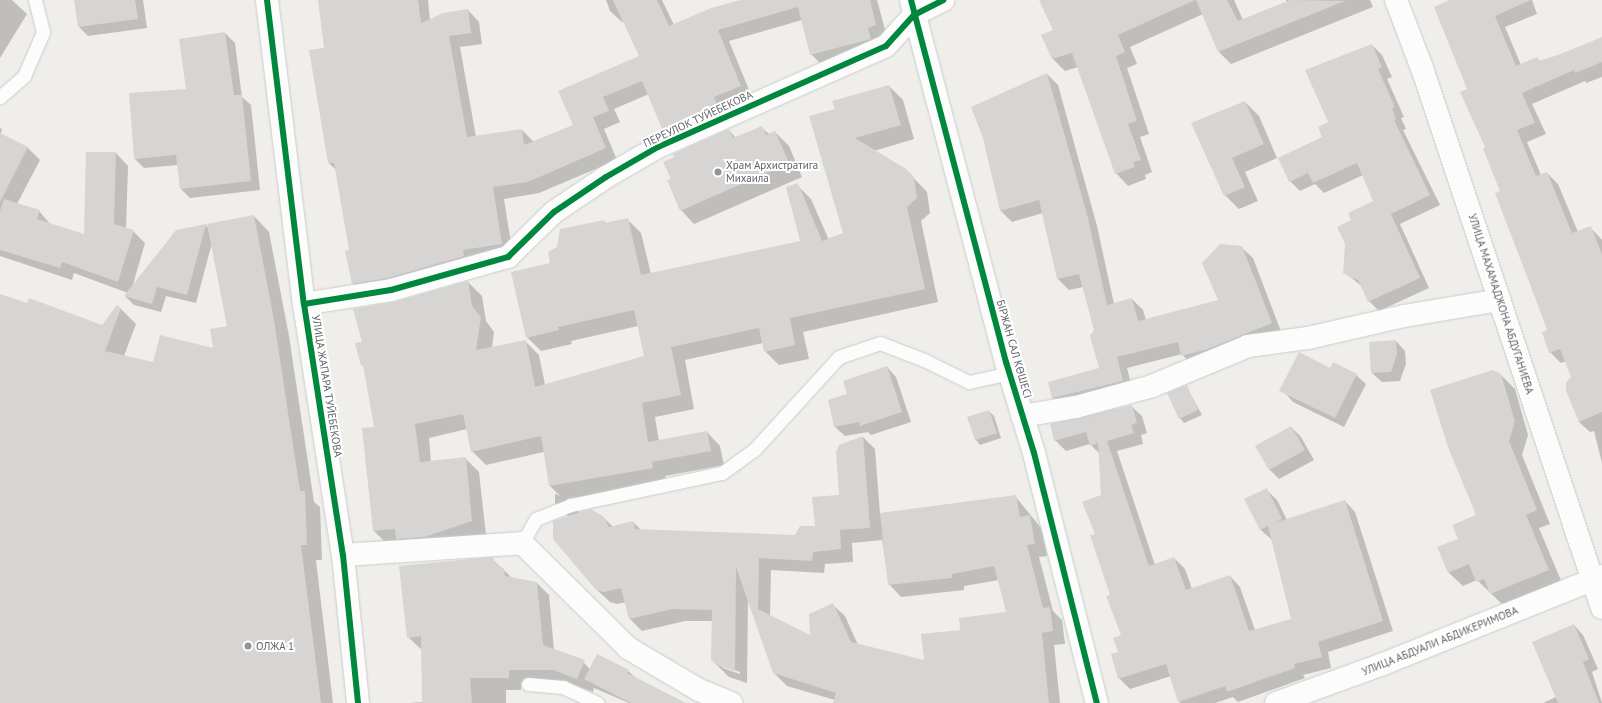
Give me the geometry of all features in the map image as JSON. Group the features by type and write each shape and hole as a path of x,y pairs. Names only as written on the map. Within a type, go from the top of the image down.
{"street":[{"name":"УЛИЦА ЖАПАРА ТУЙЕБЕКОВА","path":"267,0 304,304 343,555 358,703"},
{"name":"ПЕРЕУЛОК ТУЙЕБЕКОВА","path":"304,304 391,290 508,257 554,212 606,177 658,147 886,46 912,8 943,0"},
{"name":"УЛИЦА МАХАМАДЖОНА АБДУГАНИЕВА","path":"1396,0 1422,68 1500,300 1597,578 1602,608"},
{"name":"БІРЖАН САЛ КӨШЕСІ","path":"912,8 1022,416 1097,703"},
{"path":"1022,416 1076,407 1152,386 1248,346 1308,338 1404,316 1500,300"},
{"path":"343,555 522,543 628,648 699,690 731,703"},
{"name":"УЛИЦА АБДУАЛИ АБДИКЕРИМОВА","path":"1276,703 1384,664 1597,578"}],"lane":[{"path":"0,96 5,84 24,76 43,32 35,0"},
{"path":"522,543 536,519 571,505 722,473 754,450 839,357 880,343 924,360 969,382 1010,372"},
{"path":"528,684 563,687 598,703"}],"building":[{"path":"74,0 135,0 138,19 78,27"},
{"path":"318,0 418,0 421,23 443,13 468,9 471,33 449,36 467,137 522,129 524,145 573,125 558,91 639,56 613,0 657,0 669,26 711,8 741,0 870,0 876,25 868,28 871,39 810,55 798,7 718,30 741,86 714,97 718,107 663,131 642,81 603,97 609,111 593,117 606,148 528,182 493,187 502,244 463,250 464,256 388,278 352,284 345,251 349,250 334,163 328,163 309,50 324,48"},
{"path":"1039,0 1195,0 1118,35 1125,52 1116,56 1137,121 1128,124 1141,160 1133,162 1135,167 1115,174 1072,53 1052,59 1041,35 1053,30"},
{"path":"1196,0 1227,0 1238,21 1290,0 1345,1 1218,52"},
{"path":"1450,0 1531,0 1495,16 1516,66 1537,57 1539,61 1561,54 1602,37 1602,62 1575,73 1574,70 1522,93 1535,123 1517,130 1536,176 1547,172 1572,233 1591,226 1602,255 1602,412 1579,422 1566,391 1566,383 1571,377 1560,349 1549,353 1542,332 1547,330 1495,193 1500,191 1483,149 1485,147 1460,92 1467,89 1434,7"},
{"path":"225,32 234,95 242,95 251,181 180,189 176,155 134,159 129,93 186,89 179,39"},
{"path":"1372,44 1382,67 1378,69 1395,107 1392,108 1396,119 1394,120 1430,195 1391,214 1420,278 1368,302 1358,280 1343,273 1345,244 1337,227 1351,220 1348,213 1373,201 1357,163 1313,183 1308,173 1289,182 1278,158 1322,137 1318,127 1328,122 1305,70"},
{"path":"1047,73 1087,214 1107,305 1132,298 1138,321 1218,300 1202,263 1220,244 1242,246 1272,323 1208,349 1181,356 1178,342 1117,357 1123,381 1052,398 1048,382 1099,368 1090,336 1094,330 1079,274 1057,279 1039,200 1000,211 983,138 971,107"},
{"path":"889,85 901,125 855,138 906,169 914,177 917,198 907,207 925,289 790,318 795,345 764,352 759,328 671,347 681,395 642,403 648,442 707,431 711,451 652,462 653,468 549,486 541,436 471,452 463,414 415,424 420,462 466,457 472,521 424,537 396,539 395,529 373,531 362,428 374,427 363,365 361,366 355,343 362,342 353,309 394,302 468,281 472,306 481,317 476,350 526,340 535,387 644,356 634,310 558,327 559,330 526,338 511,272 550,263 548,252 557,247 560,229 604,220 605,223 628,218 641,275 800,241 786,187 798,183 822,241 843,233 809,116 835,109 832,101"},
{"path":"1245,101 1264,144 1232,158 1245,187 1224,196 1191,123"},
{"name":"Храм Архистратига Михаила","path":"762,126 766,135 775,131 789,163 680,211 667,180 671,179 663,162 674,157 673,154 729,129 733,138"},
{"path":"0,133 28,147 0,202"},
{"path":"86,152 116,152 114,224 134,230 118,282 62,262 60,268 0,250 0,211 4,199 40,210 37,219 84,234"},
{"path":"254,215 274,320 300,491 305,491 307,545 301,545 321,703 0,703 0,294 27,303 29,298 102,325 117,305 121,308 105,351 153,362 160,335 213,348 210,329 227,326 207,224"},
{"path":"206,224 187,295 157,287 152,304 124,296 176,230"},
{"path":"1396,340 1397,354 1391,372 1371,373 1369,342"},
{"path":"1299,352 1330,368 1333,362 1357,374 1335,418 1279,391"},
{"path":"887,366 902,412 860,426 859,422 834,427 828,400 847,394 843,381"},
{"path":"1493,370 1501,374 1515,421 1509,441 1537,510 1526,515 1549,570 1490,594 1484,579 1476,582 1469,564 1448,573 1437,547 1458,539 1452,525 1476,515 1448,447 1430,390"},
{"path":"1187,385 1198,410 1179,419 1167,393"},
{"path":"1132,405 1137,423 1131,425 1134,433 1107,441 1149,566 1174,557 1186,590 1230,575 1249,631 1291,619 1268,526 1260,530 1244,499 1267,488 1282,519 1274,523 1345,500 1383,621 1318,642 1322,657 1294,664 1295,668 1227,692 1225,686 1178,702 1166,664 1118,679 1111,654 1118,652 1113,638 1121,635 1106,596 1110,595 1090,535 1095,534 1082,502 1101,495 1098,443 1090,446 1086,432 1054,441 1050,424"},
{"path":"989,410 997,433 975,440 967,417"},
{"path":"1291,426 1305,450 1269,470 1255,446"},
{"path":"863,436 870,528 840,530 841,549 813,552 812,561 759,558 758,609 810,635 809,614 833,603 851,642 924,660 921,634 960,630 959,618 1006,612 994,566 952,574 952,578 888,585 880,513 1016,495 1020,517 1030,515 1035,544 1027,545 1043,608 1050,607 1053,631 1042,633 1049,703 833,703 836,693 773,673 736,567 735,671 716,665 711,659 712,610 672,609 629,619 621,588 604,592 596,590 553,539 553,521 590,509 603,516 609,527 633,521 635,529 795,535 800,526 815,526 812,497 839,495 836,452 839,445"},
{"path":"493,557 495,563 504,569 505,576 537,582 543,645 585,660 577,679 553,670 509,670 509,678 470,678 472,703 422,703 421,636 407,638 399,566"},
{"path":"1574,624 1589,659 1583,662 1599,703 1558,703 1532,642"},
{"path":"597,654 629,670 627,673 686,703 631,703 584,679"}],"cycle path":[{"path":"267,0 304,304 343,555 358,703"},
{"path":"911,0 1006,362 1034,453 1097,703"},
{"path":"304,304 391,290 508,257 554,212 606,177 658,147 886,46 914,15 943,0"}],"place":[{"name":"Храм Архистратига Михаила","path":"718,172"},
{"name":"ОЛЖА 1","path":"248,646"}]}
